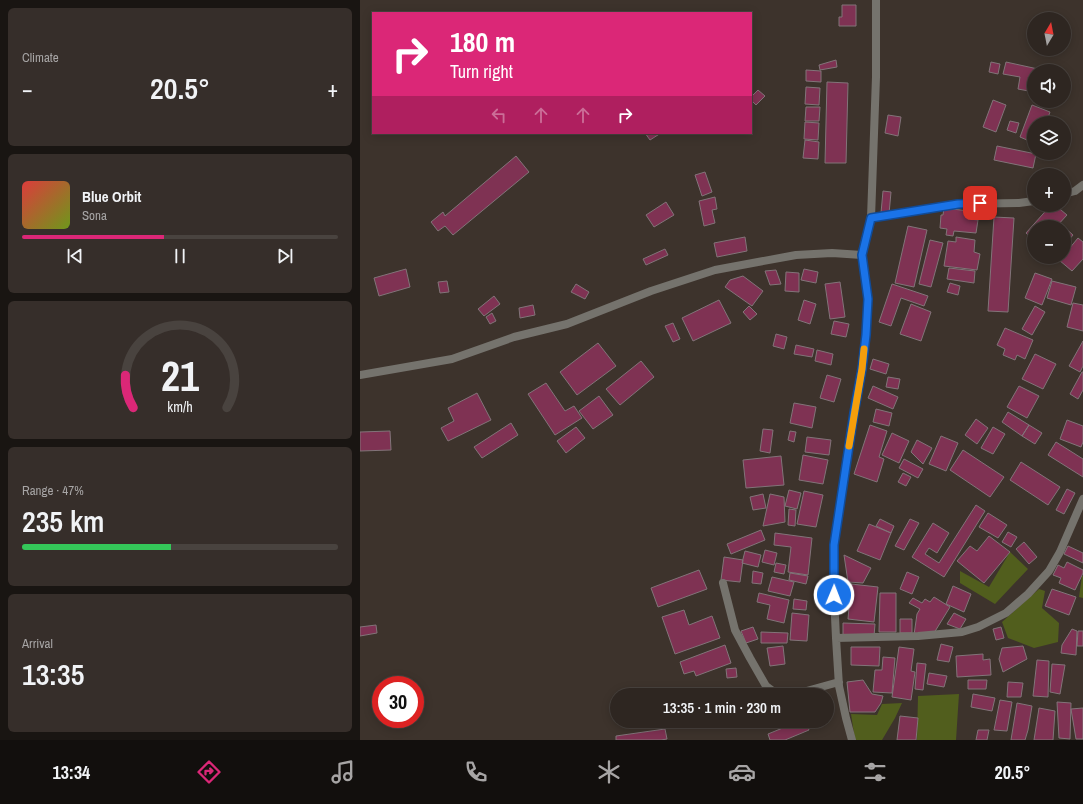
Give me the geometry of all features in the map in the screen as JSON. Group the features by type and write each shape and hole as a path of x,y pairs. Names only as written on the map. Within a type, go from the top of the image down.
{"street":[{"path":"852,740 839,682 834,595 834,545 866,335 868,299 862,255 871,218 876,77 876,0"},
{"path":"1071,192 1083,185"},
{"path":"871,218 958,204 1027,202"},
{"path":"360,375 452,359 514,337 567,324 651,291 715,270 796,255 832,253 862,255"},
{"path":"836,638 918,636 962,632 978,628 1006,613 1028,594 1049,571 1060,552 1083,500"},
{"path":"723,583 735,630 766,686 769,688"},
{"path":"817,688 839,682"}],"green space":[{"path":"1010,552 1028,569 995,604 960,583 960,571 989,587"},
{"path":"1083,576 1083,598 1079,597"},
{"path":"1039,589 1045,591 1042,608 1059,623 1058,642 1034,648 1008,638 1002,622"},
{"path":"959,694 956,740 917,740 918,696"},
{"path":"902,703 882,740 855,740 851,714 877,715 882,704"}],"building":[{"path":"842,5 856,5 856,26 839,26 839,17 842,17"},
{"path":"836,60 837,67 820,70 819,65"},
{"path":"991,62 1000,64 998,74 989,72"},
{"path":"1006,62 1027,67 1027,91 1018,89 1020,77 1003,74"},
{"path":"806,70 821,71 821,82 806,81"},
{"path":"827,82 848,83 846,163 825,163"},
{"path":"806,87 820,88 819,105 805,104"},
{"path":"758,90 765,96 756,105 752,101 752,96"},
{"path":"993,100 1006,105 996,132 983,127"},
{"path":"806,107 820,107 819,121 805,121"},
{"path":"1031,108 1040,108 1050,112 1049,116 1028,116"},
{"path":"888,115 901,117 898,136 885,133"},
{"path":"1027,118 1027,140 1020,137"},
{"path":"1010,121 1019,123 1016,133 1007,130"},
{"path":"805,122 819,123 818,140 804,139"},
{"path":"646,134 659,134 650,140"},
{"path":"805,140 819,142 818,159 803,158"},
{"path":"997,146 1027,152 1027,160 1035,160 1033,168 994,160"},
{"path":"516,156 529,172 453,235 445,226 438,231 431,222 443,212 445,216"},
{"path":"705,172 712,192 702,196 695,175"},
{"path":"883,191 891,192 889,214 881,213"},
{"path":"715,197 717,209 712,210 715,223 704,226 699,201"},
{"path":"666,202 674,215 654,227 646,215"},
{"path":"944,208 969,211 968,219 978,220 976,233 954,231 953,236 946,235 947,229 940,228 941,215 943,215"},
{"path":"1045,212 1063,212 1067,215 1062,220 1038,220"},
{"path":"994,217 1014,218 1008,312 988,311"},
{"path":"908,226 927,230 914,287 895,283"},
{"path":"745,237 747,251 717,257 714,243"},
{"path":"956,237 975,240 974,252 980,254 977,270 944,266 948,241 956,242"},
{"path":"1078,238 1083,242 1083,259 1072,271 1064,264 1071,264 1071,246"},
{"path":"930,240 943,243 931,287 919,284"},
{"path":"665,249 668,255 646,265 643,259"},
{"path":"949,268 975,271 974,283 947,279"},
{"path":"406,269 410,287 379,296 374,278"},
{"path":"804,269 818,272 816,283 801,280"},
{"path":"776,270 781,284 770,285 765,271"},
{"path":"786,272 799,273 799,292 785,291"},
{"path":"1035,273 1052,279 1042,305 1025,298"},
{"path":"743,276 763,291 752,306 725,287 730,280"},
{"path":"447,281 449,292 440,293 438,282"},
{"path":"1052,281 1076,287 1071,305 1047,298"},
{"path":"840,282 845,317 830,319 825,284"},
{"path":"950,283 960,286 958,295 947,292"},
{"path":"576,284 589,292 585,299 571,292"},
{"path":"892,284 928,296 924,306 901,298 891,326 879,322"},
{"path":"494,296 500,304 484,316 478,309"},
{"path":"719,300 731,323 693,341 682,318"},
{"path":"804,300 816,304 810,324 798,320"},
{"path":"1073,303 1083,305 1083,331 1067,327"},
{"path":"911,304 931,312 921,341 900,334"},
{"path":"533,305 535,315 520,318 519,308"},
{"path":"749,306 757,314 750,320 743,312"},
{"path":"1035,306 1045,312 1032,335 1022,329"},
{"path":"492,313 496,321 490,324 486,317"},
{"path":"834,321 849,324 846,337 831,334"},
{"path":"673,323 680,339 673,342 665,326"},
{"path":"1005,328 1033,340 1025,359 1017,355 1015,360 1003,355 1005,349 997,345"},
{"path":"776,334 787,337 784,349 773,346"},
{"path":"1083,341 1083,366 1080,372 1069,366"},
{"path":"598,343 616,366 577,395 560,372"},
{"path":"796,345 814,349 812,357 794,354"},
{"path":"817,350 833,354 831,365 815,361"},
{"path":"1035,354 1056,364 1043,389 1022,379"},
{"path":"873,359 889,364 886,374 870,369"},
{"path":"641,361 654,377 620,405 606,389"},
{"path":"1082,372 1083,390 1078,399 1070,394"},
{"path":"827,375 841,379 834,402 820,398"},
{"path":"888,377 900,379 898,389 886,387"},
{"path":"546,383 565,411 574,406 582,418 555,435 528,394"},
{"path":"873,386 898,397 893,409 868,398"},
{"path":"1019,386 1039,396 1027,418 1007,407"},
{"path":"477,393 491,420 448,441 441,428 454,421 448,408"},
{"path":"599,396 613,415 593,429 579,411"},
{"path":"794,403 816,407 812,428 790,423"},
{"path":"876,409 892,413 889,426 873,422"},
{"path":"1008,412 1029,425 1022,436 1002,422"},
{"path":"976,419 988,428 977,444 965,435"},
{"path":"1067,420 1083,426 1083,442 1081,447 1060,439"},
{"path":"511,423 518,435 482,458 474,447"},
{"path":"870,425 887,431 879,457 884,459 877,482 854,474"},
{"path":"1029,425 1042,433 1035,444 1022,436"},
{"path":"576,427 585,438 566,453 557,441"},
{"path":"993,427 1005,434 993,454 981,448"},
{"path":"763,429 773,430 770,453 760,451"},
{"path":"390,431 391,450 360,451 360,432"},
{"path":"790,431 796,432 794,442 788,440"},
{"path":"892,433 909,441 899,463 882,455"},
{"path":"941,436 958,443 946,471 929,464"},
{"path":"807,437 831,440 829,455 805,452"},
{"path":"917,440 932,448 923,464 911,452"},
{"path":"1056,442 1083,459 1083,477 1048,455"},
{"path":"963,450 1004,477 990,497 950,470"},
{"path":"803,455 828,460 823,484 799,480"},
{"path":"781,456 784,485 746,488 743,460"},
{"path":"904,459 923,469 918,478 899,468"},
{"path":"1021,462 1060,487 1048,505 1010,480"},
{"path":"903,473 911,477 906,486 898,482"},
{"path":"1067,489 1075,493 1064,514 1056,510"},
{"path":"789,490 801,493 797,509 785,506"},
{"path":"804,491 823,495 816,527 797,524"},
{"path":"763,494 766,508 753,510 750,497"},
{"path":"770,494 784,497 785,522 763,526"},
{"path":"976,505 985,511 944,577 912,557 933,523 949,533 937,553 929,548 925,554 939,563"},
{"path":"789,509 796,510 795,526 788,525"},
{"path":"988,513 1007,525 998,538 979,527"},
{"path":"880,519 894,526 891,533 876,526"},
{"path":"910,519 919,523 904,550 895,546"},
{"path":"869,524 891,533 880,560 857,551"},
{"path":"761,530 765,540 731,554 727,544"},
{"path":"1008,532 1017,537 1011,547 1002,542"},
{"path":"775,533 812,538 808,575 788,572 791,547 774,545"},
{"path":"989,536 1010,552 984,583 957,561 970,546 977,551"},
{"path":"1024,542 1037,557 1029,564 1016,549"},
{"path":"1068,546 1083,553 1083,563 1064,554"},
{"path":"765,550 777,553 774,565 762,562"},
{"path":"745,551 761,555 758,567 742,563"},
{"path":"844,555 871,568 863,583 848,582"},
{"path":"724,557 743,560 740,582 721,580"},
{"path":"1067,562 1083,570 1075,590 1059,583 1061,578 1053,575 1058,565 1064,568"},
{"path":"776,563 786,565 784,574 774,572"},
{"path":"699,570 707,589 658,607 651,588"},
{"path":"753,571 763,573 761,584 752,583"},
{"path":"907,572 919,577 912,594 900,589"},
{"path":"790,573 808,576 806,584 789,580"},
{"path":"772,577 794,582 790,596 768,591"},
{"path":"851,584 878,587 874,622 848,619"},
{"path":"953,586 971,594 964,612 946,604"},
{"path":"1052,589 1076,597 1069,615 1045,606"},
{"path":"759,593 789,600 784,623 767,619 770,605 757,602"},
{"path":"880,593 896,593 896,632 879,632"},
{"path":"934,597 950,607 934,633 914,635 917,614 920,609 909,603 913,598 922,603 925,599 930,602"},
{"path":"794,599 807,601 806,610 793,609"},
{"path":"684,610 689,625 712,616 720,638 675,654 662,617"},
{"path":"792,613 809,615 807,641 790,640"},
{"path":"954,613 966,619 960,629 947,624"},
{"path":"900,619 912,619 912,633 900,633"},
{"path":"843,623 875,624 874,636 843,635"},
{"path":"376,625 377,633 360,636 360,627"},
{"path":"753,627 758,639 746,643 741,631"},
{"path":"1001,627 1004,638 996,640 993,629"},
{"path":"1072,629 1077,631 1076,655 1061,653 1062,645"},
{"path":"1078,631 1083,631 1083,646 1077,646"},
{"path":"761,632 788,633 787,643 761,643"},
{"path":"941,644 953,647 949,662 937,660"},
{"path":"725,645 731,663 696,676 694,671 684,674 680,662"},
{"path":"783,646 785,664 770,666 767,648"},
{"path":"1023,646 1027,659 1003,672 999,659 1002,648"},
{"path":"851,647 880,647 879,666 851,665"},
{"path":"899,647 914,649 911,671 915,672 911,700 892,697"},
{"path":"983,654 983,660 990,659 991,675 957,677 956,656"},
{"path":"883,657 895,658 892,693 873,692 875,670 882,670"},
{"path":"1037,660 1049,661 1048,697 1033,696"},
{"path":"917,663 926,664 923,690 915,689"},
{"path":"1052,664 1065,665 1060,694 1050,692"},
{"path":"736,668 737,677 727,678 726,669"},
{"path":"929,673 947,676 944,687 927,684"},
{"path":"863,680 872,694 883,696 881,703 875,712 850,712 847,682"},
{"path":"968,680 987,680 986,689 968,689"},
{"path":"1008,682 1023,683 1021,697 1007,697"},
{"path":"973,694 995,698 992,711 971,707"},
{"path":"1000,700 1012,702 1007,731 994,730"},
{"path":"1057,702 1071,703 1070,739 1059,738"},
{"path":"1017,703 1032,706 1025,740 1011,740"},
{"path":"1039,708 1055,711 1053,740 1034,740"},
{"path":"1083,708 1083,739 1076,739 1071,709"},
{"path":"900,716 918,718 916,740 897,740"},
{"path":"783,728 808,728 809,730 785,740 770,740 768,734"},
{"path":"665,729 667,739 616,740 616,736"},
{"path":"978,730 989,730 987,740 976,740"}],"slow traffic":[{"path":"849,446 864,349"}],"route":[{"path":"834,595 834,545 866,335 868,299 862,255 871,218 958,204 980,203"}]}
